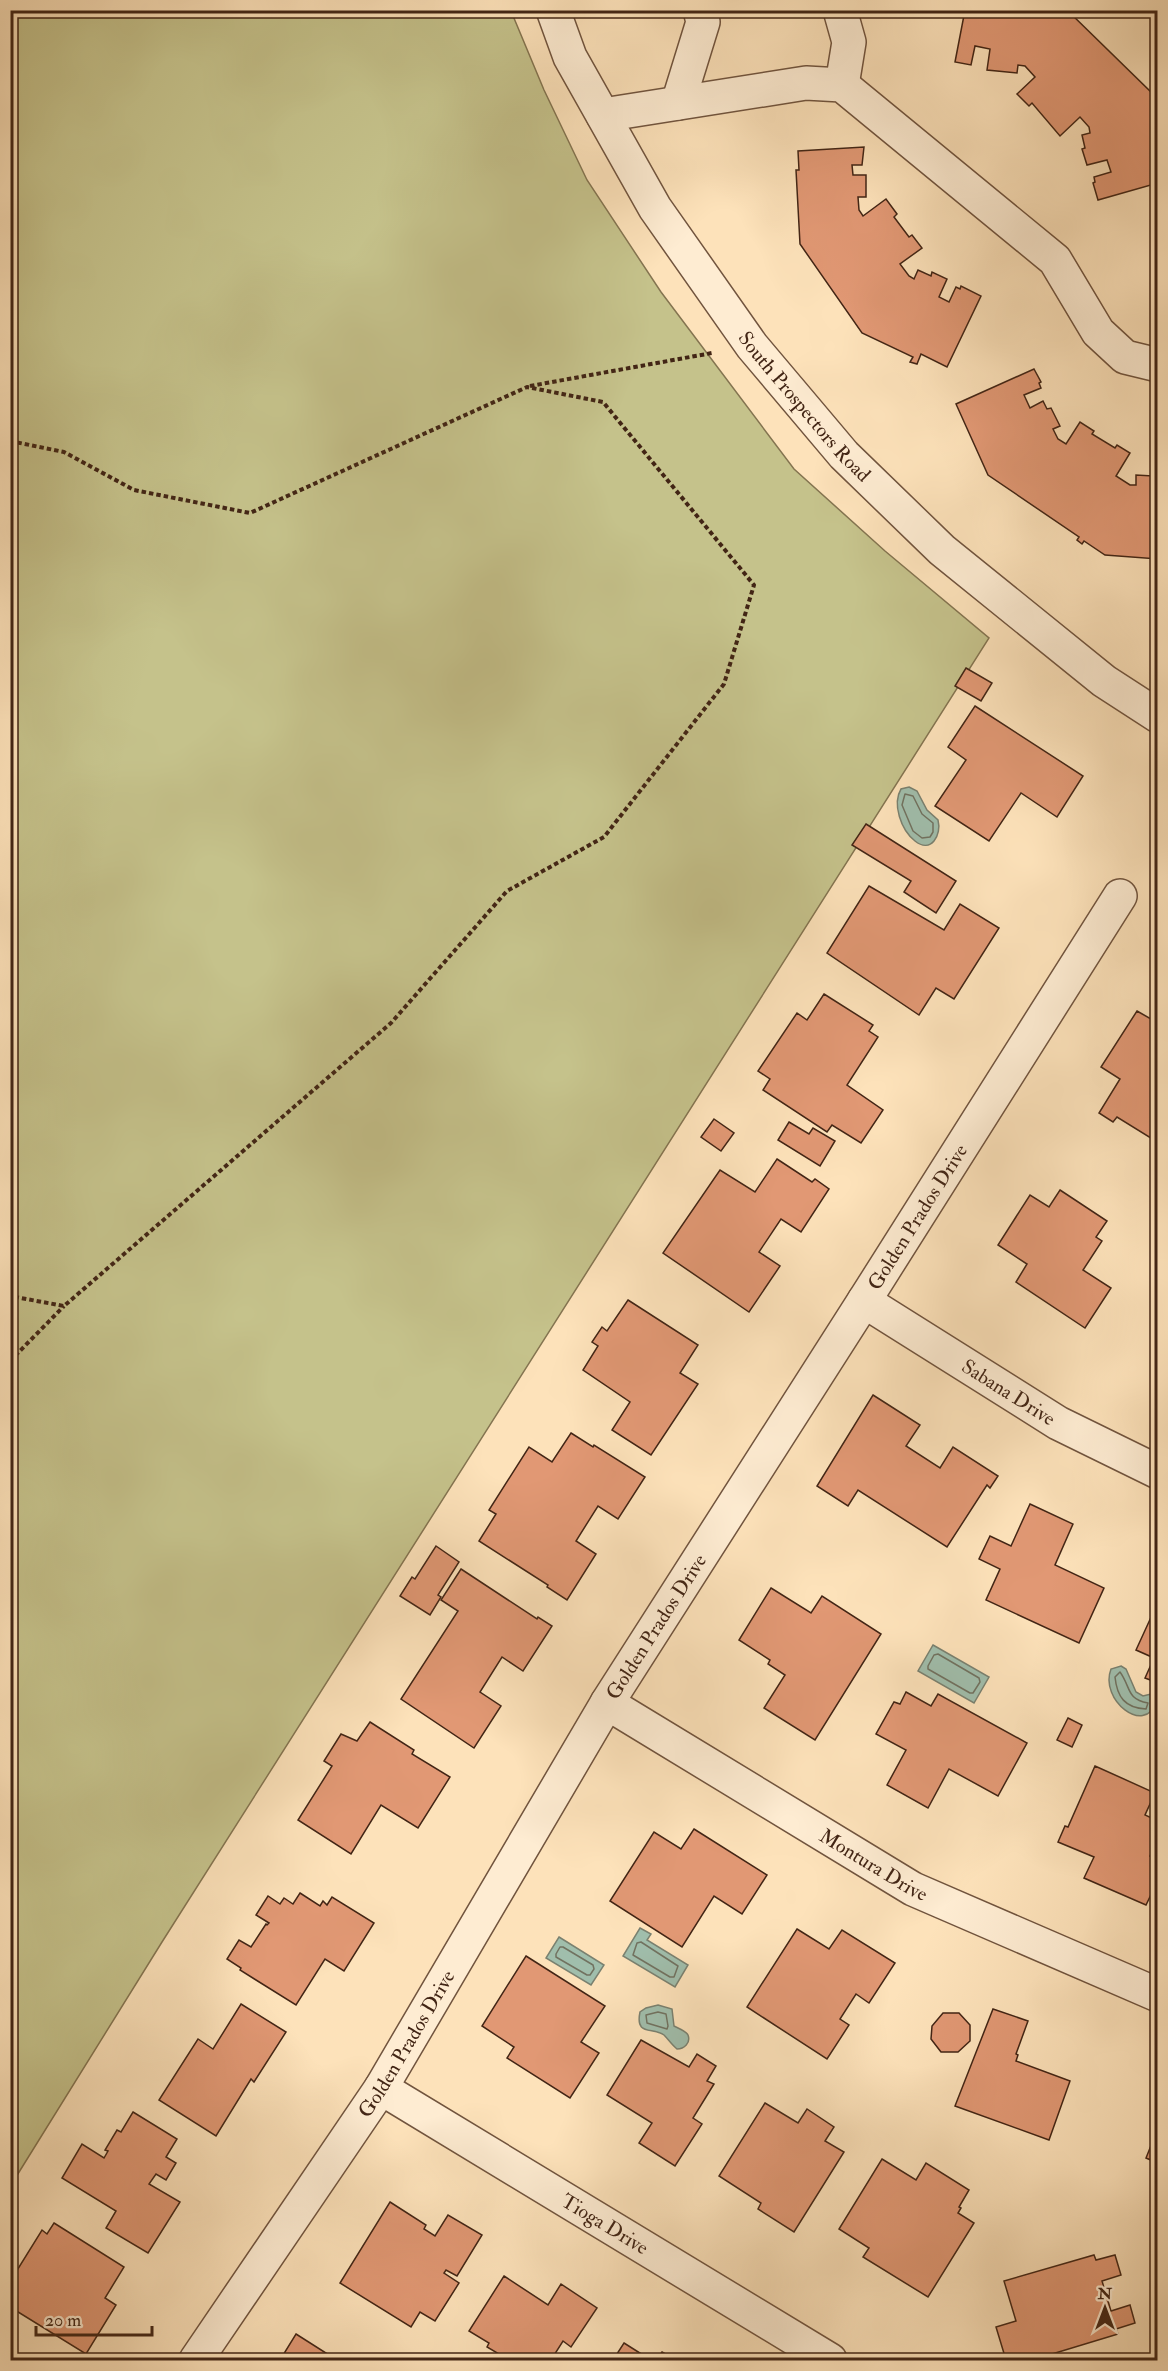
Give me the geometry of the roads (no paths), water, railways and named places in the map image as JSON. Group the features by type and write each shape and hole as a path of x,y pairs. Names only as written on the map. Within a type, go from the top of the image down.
{"street":[{"name":"South Prospectors Road","path":"553,10 570,57 655,208 752,346 844,455 942,550 1104,681 1158,716"},
{"path":"678,103 703,22 700,10"},
{"path":"840,10 849,42 842,85"},
{"path":"603,115 806,83 842,85 1055,260 1098,332 1125,357 1158,365"},
{"name":"Golden Prados Drive","path":"196,2361 381,2088 607,1703 1120,896"},
{"name":"Sabana Drive","path":"864,1302 1058,1423 1158,1472"},
{"name":"Montura Drive","path":"607,1703 913,1889 1158,1995"},
{"name":"Tioga Drive","path":"381,2088 830,2361"}],"water":[{"path":"909,787 917,791 927,810 938,820 937,837 930,844 915,841 899,816 898,795 901,789"},
{"path":"933,1645 989,1677 974,1703 918,1671"},
{"path":"1121,1666 1126,1669 1136,1692 1143,1696 1151,1694 1155,1696 1156,1702 1150,1712 1143,1716 1134,1715 1125,1710 1111,1692 1109,1681 1111,1669"},
{"path":"640,1928 651,1934 647,1940 688,1965 675,1987 623,1956"},
{"path":"559,1937 604,1965 591,1985 546,1958"},
{"path":"658,2005 672,2009 674,2026 688,2035 689,2041 684,2047 677,2049 664,2035 646,2030 640,2025 640,2012"}]}
